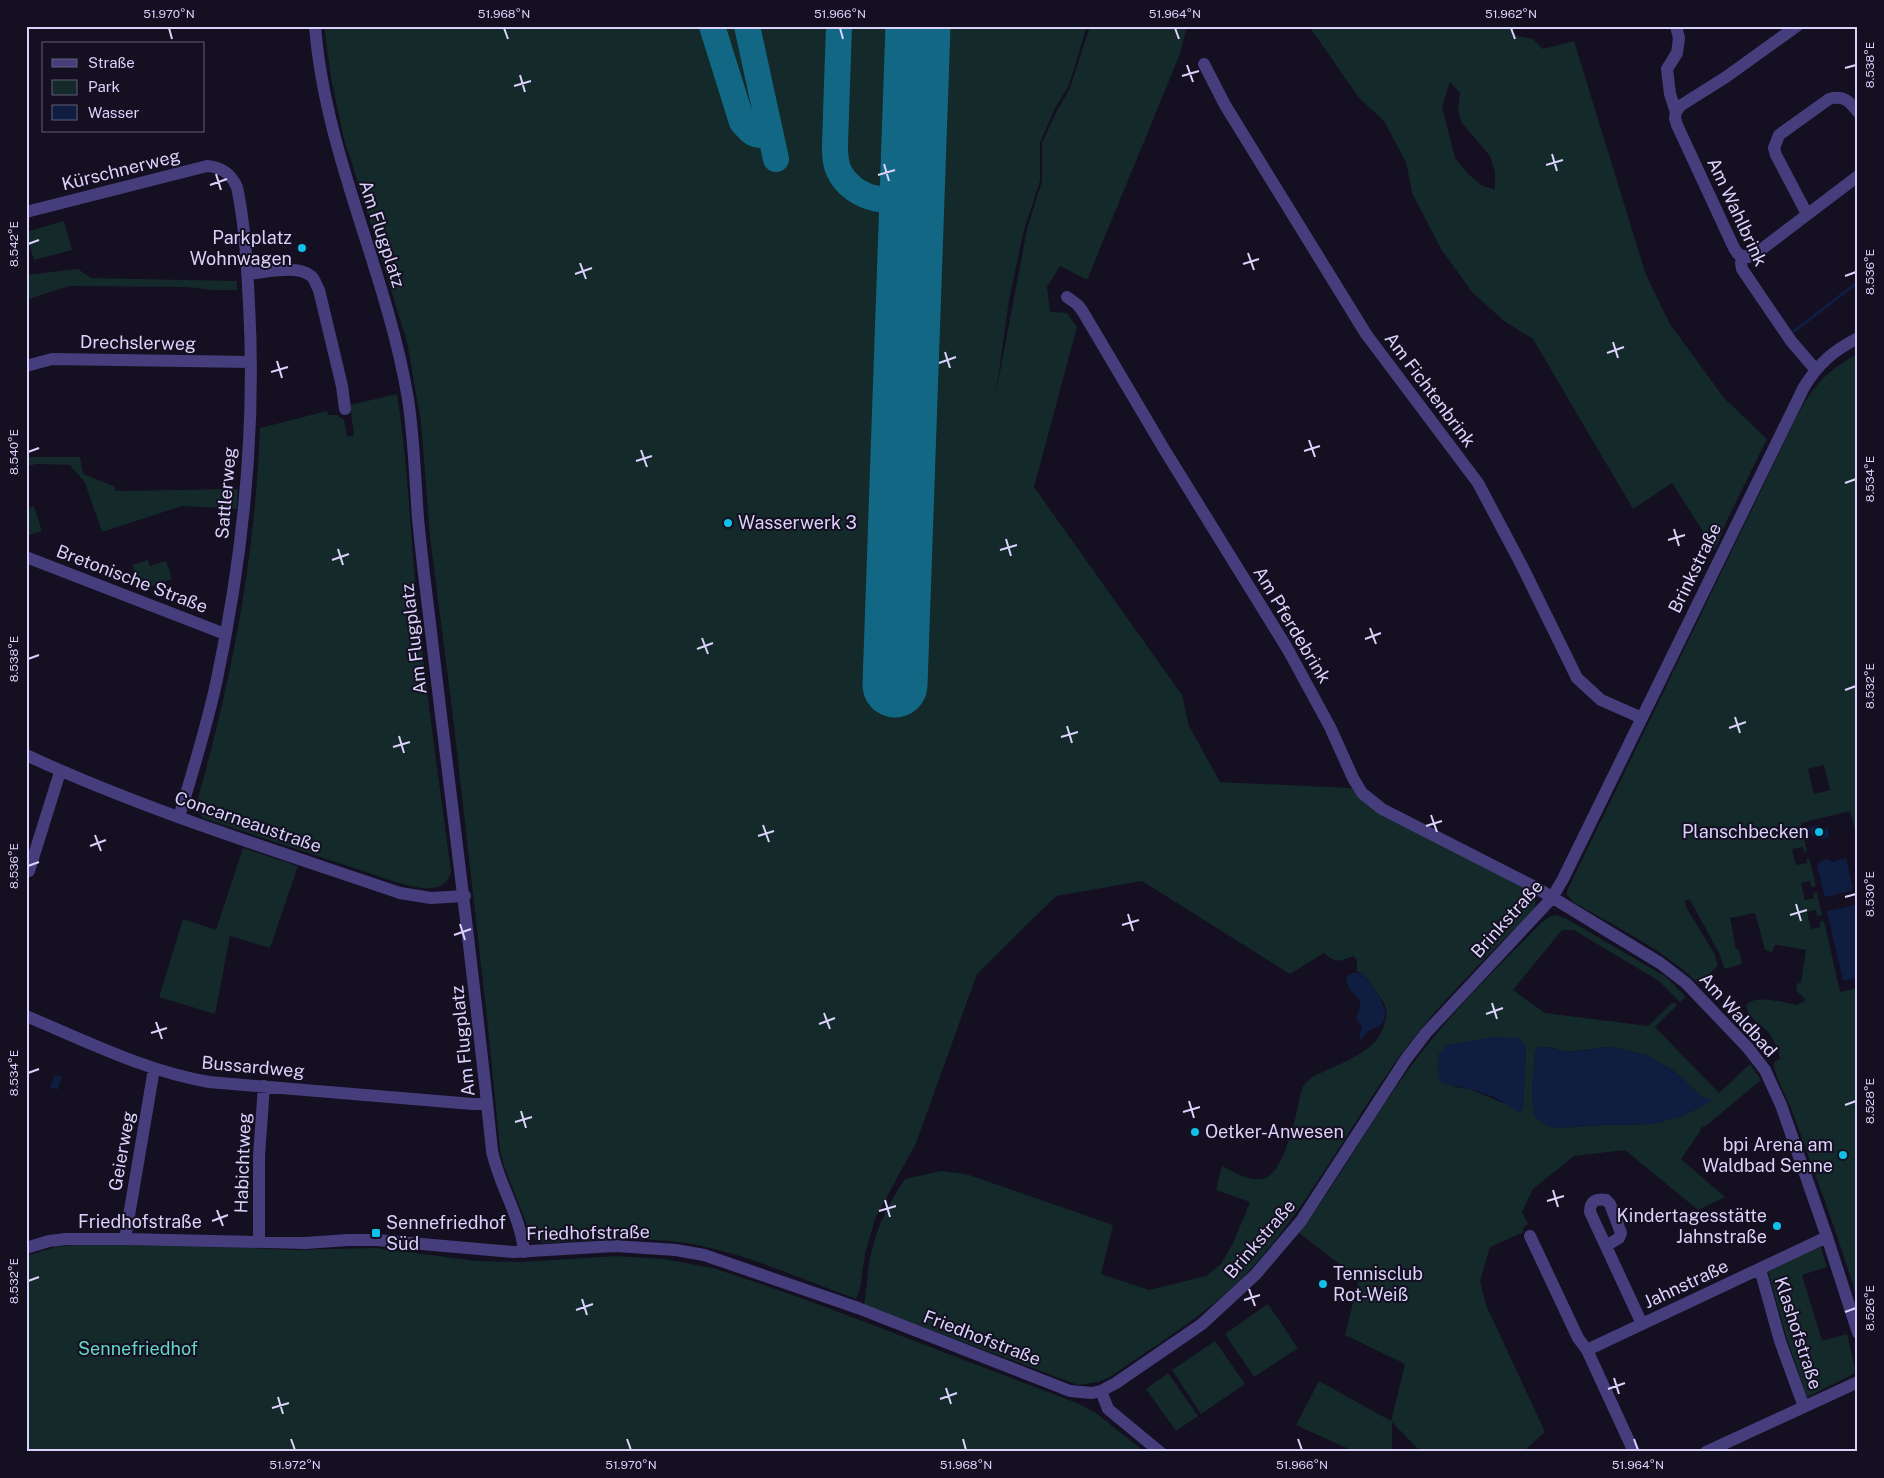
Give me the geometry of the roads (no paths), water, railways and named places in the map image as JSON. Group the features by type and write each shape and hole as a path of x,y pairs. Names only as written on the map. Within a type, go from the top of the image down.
{"street":[{"name":"Am Flugplatz","path":"315,26 324,86 336,144 346,182 391,320 408,401 415,458 423,565 465,896 492,1151 495,1165 522,1235 524,1252"},
{"name":"Am Wahlbrink","path":"1676,26 1679,38 1676,53 1666,69 1670,94 1676,112 1677,125 1734,248 1742,256 1742,268 1791,342 1815,369"},
{"path":"1676,112 1680,106 1726,77 1797,26"},
{"name":"Am Fichtenbrink","path":"1204,64 1222,100 1366,334 1478,483 1522,566 1577,678 1601,700 1642,718"},
{"path":"1807,214 1776,155 1775,142 1779,135 1829,100 1841,98 1849,101 1858,112"},
{"name":"Kürschnerweg","path":"26,212 200,168 216,167 223,171"},
{"name":"Sattlerweg","path":"179,817 207,722 240,546 245,499 251,362 247,274 237,187 230,176 223,171"},
{"path":"1742,256 1748,257 1754,254 1858,176"},
{"path":"247,274 295,269 313,277 318,290 346,409"},
{"name":"Am Pferdebrink","path":"1067,297 1078,305 1083,312 1164,449 1288,648 1330,727 1352,778 1362,793 1382,809 1552,898"},
{"name":"Brinkstraße","path":"1100,1391 1116,1383 1202,1324 1256,1274 1301,1221 1406,1059 1426,1033 1552,898 1804,387 1815,369 1832,354 1858,338"},
{"name":"Drechslerweg","path":"26,366 52,359 251,362"},
{"name":"Bretonische Straße","path":"26,557 225,634"},
{"name":"Concarneaustraße","path":"26,755 60,772 127,799 411,896 440,899 465,896"},
{"path":"29,870 32,839 60,772"},
{"name":"Am Waldbad","path":"1552,898 1675,974 1736,1034 1760,1062 1781,1104 1858,1332"},
{"name":"Bussardweg","path":"26,1016 154,1069 180,1077 209,1082 487,1104"},
{"name":"Geierweg","path":"125,1239 154,1069"},
{"name":"Habichtweg","path":"259,1242 258,1156 264,1086"},
{"path":"1530,1236 1634,1452"},
{"name":"Jahnstraße","path":"1586,1350 1827,1237"},
{"name":"Friedhofstraße","path":"26,1248 49,1241 66,1239 125,1239 305,1243 348,1240 386,1241 473,1250 524,1252 615,1246 654,1248 704,1255 858,1308 1070,1391 1086,1393 1100,1391"},
{"name":"Jahnstraße","path":"1606,1246 1642,1324"},
{"name":"Klashofstraße","path":"1760,1269 1784,1355 1804,1407"},
{"name":"Klashofstraße","path":"1706,1452 1858,1382"},
{"path":"1100,1391 1108,1409 1160,1452"}],"water":[{"name":"Planschbecken","path":"1819,825 1822,829 1828,829 1829,837 1822,839 1819,836 1812,837 1810,827"},
{"path":"1846,858 1853,888 1851,891 1826,897 1817,865 1820,861 1827,859 1832,862"},
{"path":"1856,905 1858,978 1843,981 1827,911"},
{"path":"1353,973 1361,974 1369,981 1378,994 1385,1012 1382,1024 1368,1031 1361,1040 1359,1036 1362,1028 1356,1017 1360,1002 1348,986 1347,981 1347,976"},
{"path":"1494,1037 1520,1038 1526,1048 1523,1108 1520,1113 1494,1097 1442,1083 1439,1076 1438,1055 1447,1045"},
{"path":"1548,1047 1566,1052 1608,1047 1646,1055 1674,1071 1702,1097 1713,1100 1685,1115 1653,1124 1557,1128 1547,1126 1534,1116 1532,1092 1535,1051 1538,1048"},
{"path":"55,1075 62,1077 57,1090 50,1087"}],"waterway":[{"path":"1793,332 1858,282"}],"place":[{"name":"Parkplatz Wohnwagen","path":"302,248"},
{"name":"Wasserwerk 3","path":"728,523"},
{"name":"Planschbecken","path":"1819,832"},
{"name":"Oetker-Anwesen","path":"1195,1132"},
{"name":"bpi Arena am Waldbad Senne","path":"1843,1155"},
{"name":"Kindertagesstätte Jahnstraße","path":"1777,1226"},
{"name":"Sennefriedhof Süd","path":"376,1233"},
{"name":"Tennisclub Rot-Weiß","path":"1323,1284"}],"park label":[{"name":"Sennefriedhof","path":"138,1349"}]}
